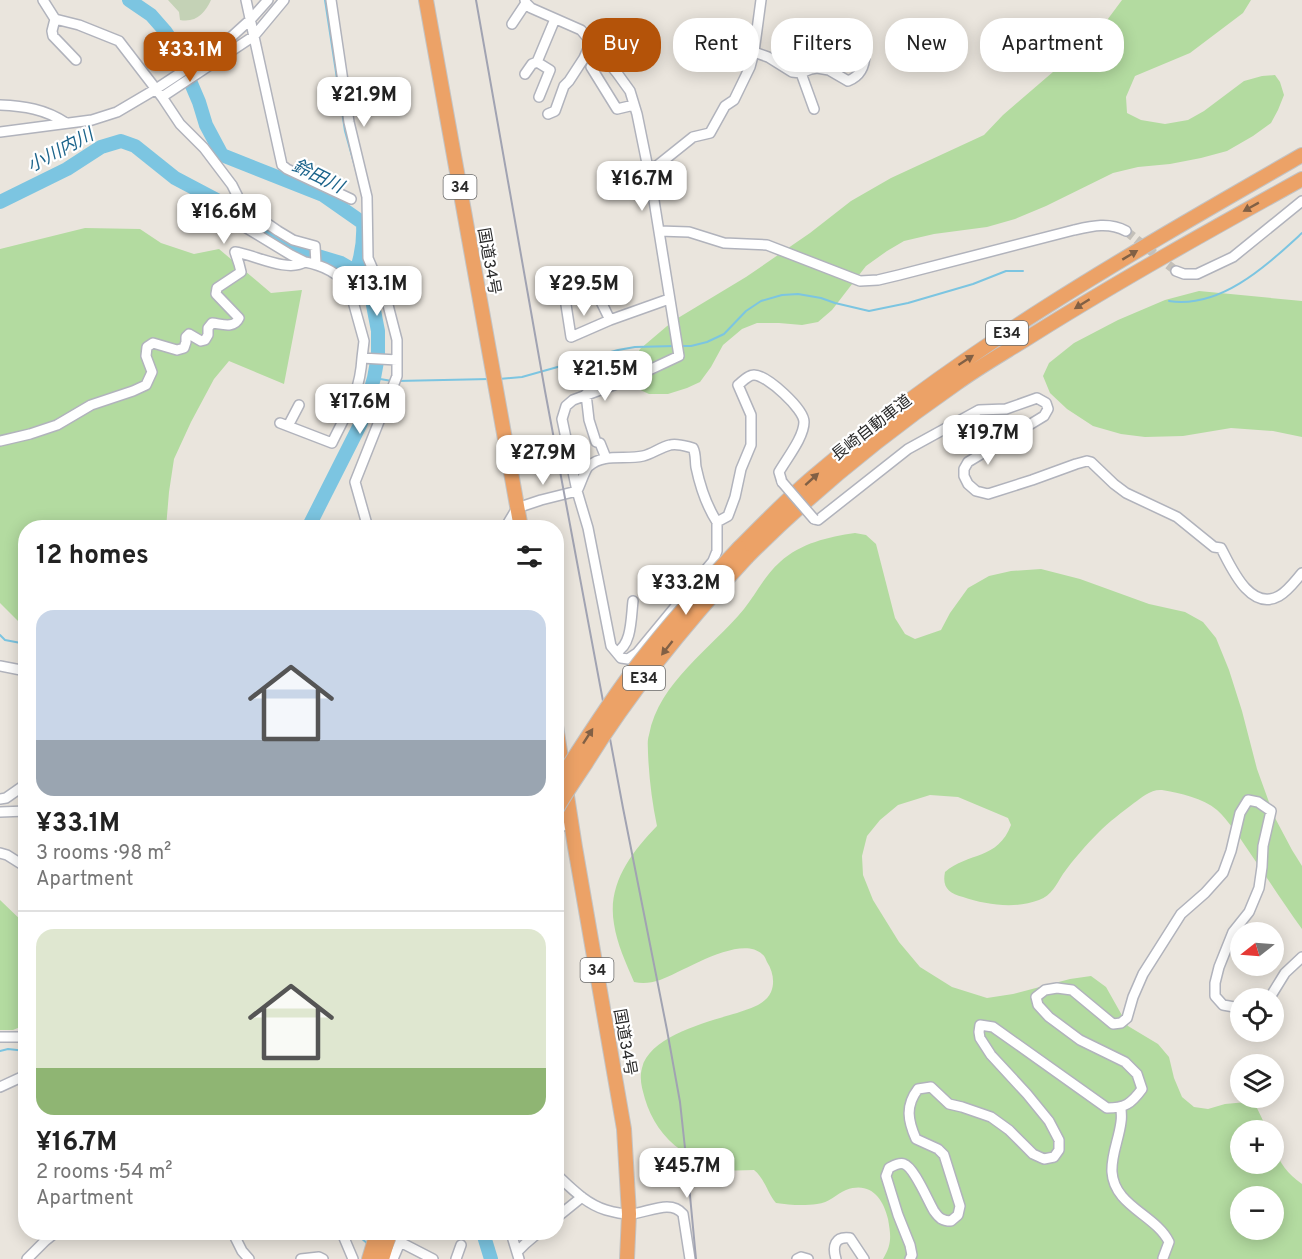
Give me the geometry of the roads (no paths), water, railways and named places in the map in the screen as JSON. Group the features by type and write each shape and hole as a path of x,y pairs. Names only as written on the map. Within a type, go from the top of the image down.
{"highway":[{"name":"国道34号","path":"426,0 519,520"},
{"name":"長崎自動車道","path":"564,773 591,730 678,614 743,552 817,474 951,370 1092,278 1302,155"},
{"name":"長崎自動車道","path":"564,797 601,738 649,672 743,552 782,522 825,483 876,442 958,382 1101,292 1302,179"},
{"name":"国道34号","path":"564,784 624,1129 629,1214 627,1259"},
{"path":"369,1259 375,1240"},
{"path":"390,1258 397,1240"}],"street":[{"path":"43,0 55,19 79,25 119,41 161,90 180,124 204,148 232,185 242,208 293,240 315,246 316,264"},
{"path":"246,0 282,165 351,199"},
{"path":"161,90 181,85 268,0"},
{"path":"0,132 92,120 117,112 161,90 254,36 284,0"},
{"path":"331,0 349,122 367,197 368,258 388,305 397,340 395,381 355,482 366,520"},
{"path":"759,18 761,0"},
{"path":"512,24 526,2 531,8 582,31"},
{"path":"55,19 53,36 76,60"},
{"path":"525,74 532,64 537,62 555,19"},
{"path":"759,54 792,72 801,73 813,109"},
{"path":"548,114 555,111 564,86 582,60"},
{"path":"537,62 550,70 538,97"},
{"path":"594,72 617,109 633,105"},
{"path":"510,520 517,508 577,491 583,481 586,468 606,458 643,456 670,445 682,445 693,448 696,453 696,465 704,494 717,522 717,551 713,561 637,653 628,659 621,658 611,646 588,528 577,491 562,419 566,406 573,399 657,367 679,356 679,351 648,169 630,91 616,72"},
{"path":"648,169 658,165 693,137 710,133 725,106 734,100 748,72"},
{"path":"832,72 848,81 856,78 860,72"},
{"path":"0,105 36,109 66,123"},
{"path":"1176,271 1184,274 1197,274 1233,256 1251,244 1302,201"},
{"path":"242,208 226,219 305,262 326,268 349,287 364,341 364,358 356,396 332,443 284,425 299,405"},
{"path":"659,231 690,232 724,243 767,245 860,281 898,276 1074,230 1101,225 1118,227 1126,231"},
{"path":"0,441 57,425 91,405 146,385 152,372 146,356 147,347 153,343 177,350 184,348 186,337 189,334 205,340 208,327 212,323 232,326 237,323 239,318 216,294 217,288 240,272 235,252 245,253 275,264 300,265 305,262"},
{"path":"610,320 589,277 562,279 571,337 669,299"},
{"path":"364,358 396,361"},
{"path":"717,522 728,516 741,470 751,445 751,415 738,385 748,377 756,375 767,380 795,405 804,417 804,429 779,472 782,482 814,519 818,519 908,449 979,410 1006,409 1037,398 1046,402 1048,409 1044,416 968,462 964,468 964,476 968,484 976,491 988,494 1076,464 1091,462 1126,493 1177,517 1214,547 1221,548 1238,580 1247,591 1257,597 1276,598 1302,573"},
{"path":"586,394 589,420 596,442 600,442 606,458"},
{"path":"616,652 620,651 628,641 633,601"},
{"path":"0,666 18,669"},
{"path":"0,799 6,798 18,790"},
{"path":"910,1259 912,1255 910,1245 886,1176 889,1168 904,1164 911,1170 934,1211 943,1221 951,1221 958,1215 960,1206 944,1155 938,1149 916,1139 910,1125 909,1109 912,1097 918,1089 931,1087 949,1104 991,1117 1009,1130 1033,1154 1044,1159 1054,1157 1059,1150 1059,1140 1049,1121 991,1054 980,1038 980,1025 993,1027 1107,1108 1121,1108 1134,1099 1142,1089 1137,1074 1125,1062 1080,1040 1049,1017 1038,1005 1036,997 1045,990 1057,988 1072,990 1113,1024 1122,1023 1127,1018 1143,974 1181,914 1223,873 1240,813 1248,800 1258,802 1271,811 1263,846 1259,888 1249,912 1233,932 1219,966 1215,983 1215,996 1223,1005 1230,1006"},
{"path":"0,812 18,811"},
{"path":"564,826 572,824"},
{"path":"0,853 18,862"},
{"path":"1274,988 1285,973 1302,957"},
{"path":"0,1037 18,1037"},
{"path":"0,1087 18,1079"},
{"path":"1121,1108 1122,1121 1113,1154 1113,1180 1135,1210 1165,1234 1168,1242 1163,1258"},
{"path":"564,1181 597,1207 609,1211 629,1214 673,1207 680,1210 683,1214 690,1259"},
{"path":"564,1212 582,1197"},
{"path":"836,1259 833,1251 835,1245 839,1239 844,1237 850,1238 864,1259"},
{"path":"27,1259 46,1240"},
{"path":"236,1240 249,1259"},
{"path":"345,1240 353,1259"},
{"path":"404,1240 433,1259"},
{"path":"513,1240 518,1256"},
{"path":"518,1256 530,1240"},
{"path":"301,1259 319,1257 323,1259"},
{"path":"797,1259 801,1257 808,1259"}],"waterway":[{"name":"鈴田川","path":"129,0 151,15 175,46 199,102 206,125 222,155 323,195 363,223 362,247 356,271"},
{"path":"325,0 345,131 357,174"},
{"name":"小川内川","path":"0,202 67,169 101,147 121,141 135,146 175,178 228,206 288,245 341,263 362,275 372,300 378,331 378,356 374,378 361,423 312,520"},
{"path":"1169,301 1188,302 1225,291 1258,271 1302,233"},
{"path":"681,346 707,342 724,334 746,311 761,301 782,295 798,294 821,298 869,311 908,303 973,284 1006,271 1023,271"},
{"path":"499,379 522,377 618,350 635,347 675,346"},
{"path":"374,378 392,381"},
{"path":"397,381 490,379"},
{"path":"0,635 5,640 18,642"},
{"path":"0,1051 18,1050"},
{"path":"363,1240 368,1244"},
{"name":"鈴田川","path":"485,1240 491,1259"}],"tunnel":[{"path":"1126,231 1176,271"}],"railway":[{"path":"476,0 545,391 680,1102 696,1259"}]}
